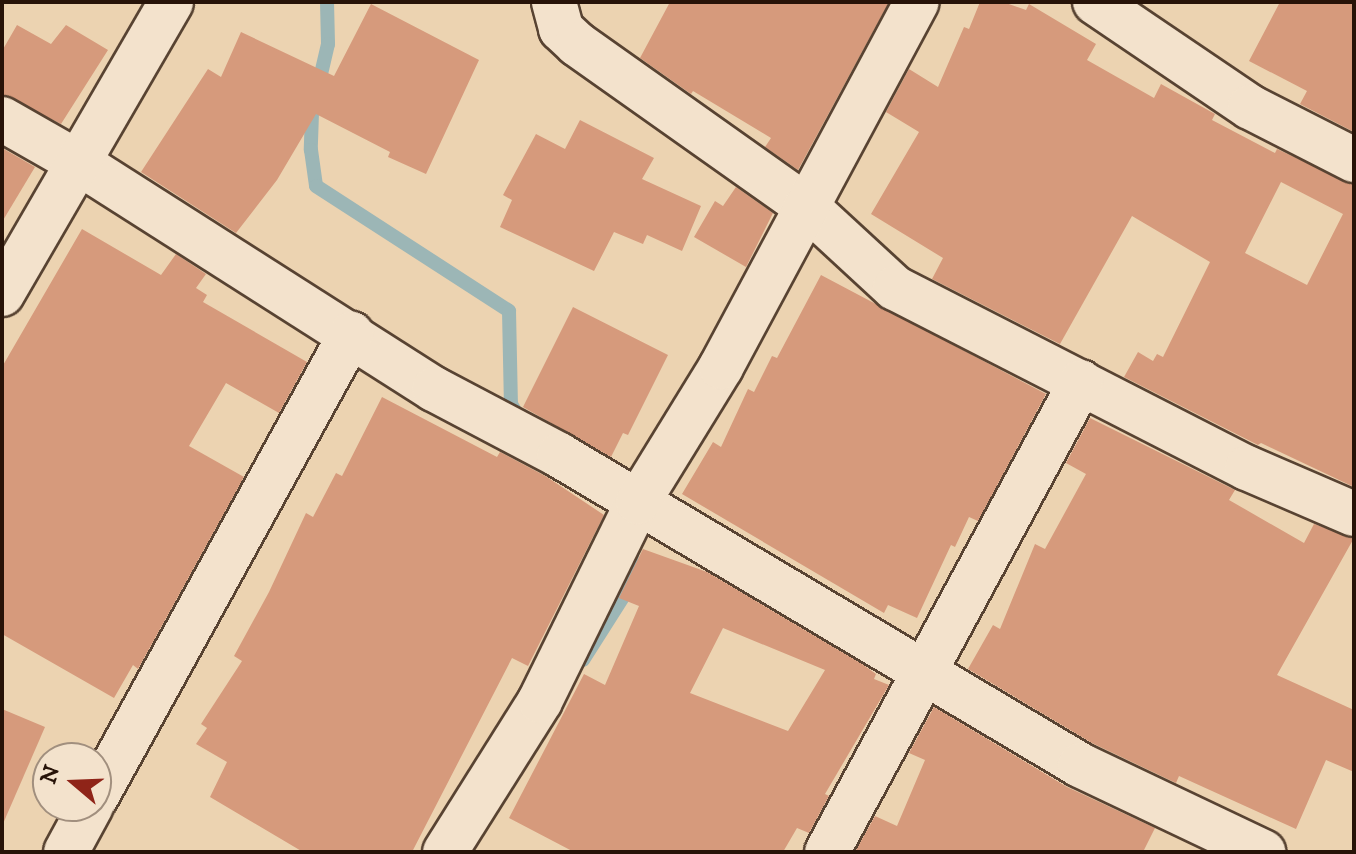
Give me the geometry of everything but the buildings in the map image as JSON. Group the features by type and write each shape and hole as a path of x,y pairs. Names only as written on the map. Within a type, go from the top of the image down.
{"street":[{"path":"2,294 171,2"},
{"path":"554,2 561,29 577,44 806,206 895,288 1247,468 1354,514"},
{"path":"445,852 540,701 638,502 721,367 917,2"},
{"path":"1095,2 1250,107 1354,160"},
{"path":"2,119 79,163 434,389 522,434 1080,765 1263,852"},
{"path":"112,768 351,334"},
{"path":"827,852 1081,382"},
{"path":"66,852 82,822"}],"waterway":[{"path":"327,2 328,44 312,113 311,150 316,186 509,311 511,404 521,421"},
{"path":"583,660 623,597 633,550"}]}
